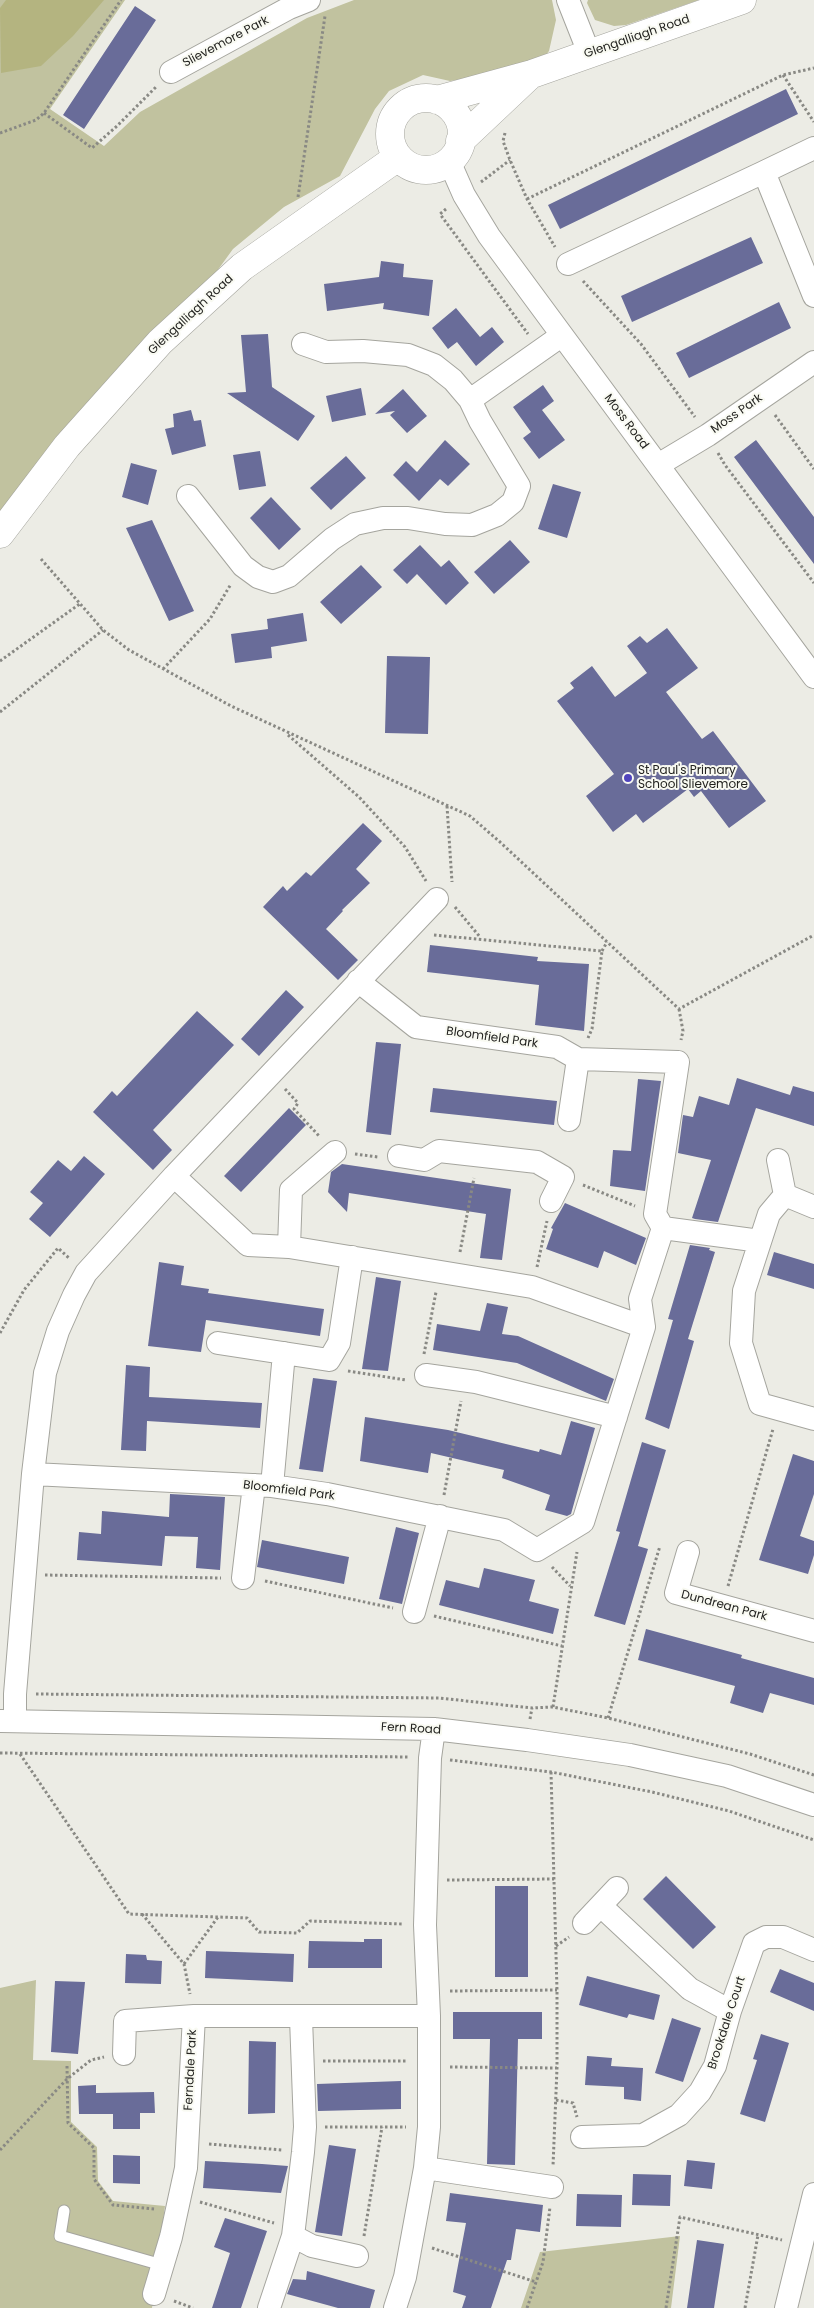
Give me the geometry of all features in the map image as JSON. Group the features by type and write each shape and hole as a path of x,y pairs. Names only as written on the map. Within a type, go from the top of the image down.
{"main road":[{"name":"Glengalliagh Road","path":"438,100 532,74 742,0"},
{"name":"Glengalliagh Road","path":"455,151 501,102 532,74"},
{"path":"426,98 438,100 448,105 456,114 460,124 455,151 440,167 417,169 398,157 392,147 390,136 391,124 396,114 404,105 414,100 426,98"},
{"name":"Glengalliagh Road","path":"0,534 67,446 160,342 242,267 398,157"}],"street":[{"path":"568,0 589,53"},
{"name":"Slievemore Park","path":"171,72 289,8 317,6"},
{"path":"568,264 814,148"},
{"name":"Moss Road","path":"455,151 464,195 489,236 814,677"},
{"path":"764,172 814,296"},
{"path":"470,400 561,336"},
{"path":"188,496 243,566 258,577 273,582 289,576 332,539 354,524 383,518 408,518 445,524 472,525 497,515 513,502 519,486 480,421 470,400 453,380 434,365 408,355 363,351 326,352 303,344"},
{"name":"Moss Park","path":"658,465 708,435 814,362"},
{"path":"7,1721 15,1694 33,1474 45,1373 58,1331 86,1274 270,1073 445,892"},
{"name":"Bloomfield Park","path":"358,981 416,1027 557,1047 578,1059"},
{"path":"569,1120 578,1059 678,1062 659,1221 640,1299 638,1326 616,1417 583,1522"},
{"path":"399,1156 424,1160 439,1150 537,1162 563,1178 551,1201"},
{"path":"289,1247 291,1190 334,1152"},
{"path":"778,1160 785,1195"},
{"path":"174,1176 248,1245 289,1247 532,1287 638,1326"},
{"path":"785,1195 814,1207"},
{"path":"785,1195 769,1214 744,1291 741,1343 760,1404 814,1419"},
{"path":"659,1221 760,1241"},
{"path":"218,1343 329,1360 340,1343 352,1257"},
{"path":"243,1578 263,1486 284,1353"},
{"path":"426,1375 465,1380 616,1417"},
{"name":"Bloomfield Park","path":"33,1474 263,1486 440,1516 504,1530 537,1550 583,1522"},
{"path":"414,1612 440,1516"},
{"name":"Dundrean Park","path":"688,1552 676,1593 814,1631"},
{"name":"Fern Road","path":"7,1721 434,1729 630,1755 727,1776 814,1805"},
{"path":"395,2308 405,2277 412,2241 425,2168 429,2127 429,2016 425,1925 430,1758 434,1729"},
{"path":"584,1922 617,1888"},
{"path":"600,1906 690,1989 730,2012"},
{"name":"Brookdale Court","path":"582,2136 643,2135 679,2115 700,2092 715,2066 730,2012 754,1943 766,1937 783,1937 814,1950"},
{"path":"124,2054 125,2021 194,2016"},
{"name":"Ferndale Park","path":"162,2297 162,2265 186,2168 194,2016 301,2018 429,2016"},
{"path":"269,2308 293,2236 303,2152 305,2128 301,2018"},
{"path":"425,2168 552,2187"},
{"path":"786,2308 814,2194"},
{"path":"293,2236 312,2246 357,2256"}],"lane":[{"path":"64,2212 60,2236 162,2265"}],"path":[{"path":"0,133 36,120 44,113 121,0"},
{"path":"292,232 326,22 317,6"},
{"path":"528,199 783,75 814,68"},
{"path":"44,113 92,148 171,72"},
{"path":"783,75 814,122"},
{"path":"501,102 511,119 506,127 503,141 528,199 546,233 568,264 641,344 708,435 725,465 814,584"},
{"path":"464,195 510,160"},
{"path":"762,396 814,469"},
{"path":"41,559 103,630 129,650 231,706 470,816 679,1009 683,1031 678,1062"},
{"path":"163,669 210,619 243,566"},
{"path":"0,661 81,603"},
{"path":"0,712 103,630"},
{"path":"285,732 359,797 445,892 453,905 481,938"},
{"path":"445,892 447,806"},
{"path":"404,933 481,938 602,951"},
{"path":"679,1009 814,935"},
{"path":"578,1059 592,1030 602,951 607,942"},
{"path":"270,1073 298,1103 294,1109 334,1152 379,1157 399,1156"},
{"path":"329,1360 346,1371 411,1381 426,1375 423,1349 448,1273 479,1155"},
{"path":"563,1178 659,1221"},
{"path":"532,1287 551,1201"},
{"path":"0,1333 24,1290 58,1248 86,1274"},
{"path":"440,1516 465,1380"},
{"path":"722,1605 779,1409"},
{"path":"553,1707 570,1587 583,1522"},
{"path":"608,1718 660,1546"},
{"path":"25,1575 243,1578 414,1612 562,1646"},
{"path":"20,1753 129,1914 247,1918 259,1932 297,1934 310,1921 425,1925"},
{"path":"527,2308 543,2262 552,2187 557,2068 557,1990 552,1772"},
{"path":"426,1880 554,1879"},
{"path":"141,1914 184,1964 194,2016"},
{"path":"184,1964 219,1917"},
{"path":"428,1991 557,1990"},
{"path":"0,2150 67,2080 91,2060 124,2054"},
{"path":"303,2061 429,2061 456,2068 557,2068"},
{"path":"67,2066 68,2124 94,2148 94,2179 113,2205 178,2203 273,2222 293,2236"},
{"path":"556,2100 574,2104 582,2136"},
{"path":"357,2256 363,2242 382,2127"},
{"path":"305,2128 429,2127"},
{"path":"187,2142 303,2152"},
{"path":"666,2308 680,2217 802,2244"},
{"path":"745,2308 758,2235"},
{"path":"412,2241 536,2282"},
{"path":"162,2297 193,2308"}],"green space":[{"path":"0,0 125,0 50,109 104,146 140,112 307,18 354,0 552,0 556,20 549,51 543,59 479,77 450,81 423,75 389,91 375,109 340,176 284,207 233,249 209,282 0,515"},
{"path":"6,0 104,0 73,36 41,66 1,73 0,8"},
{"path":"588,0 699,0 626,25 614,26 595,20 587,3"},
{"path":"36,1980 33,2060 71,2061 71,2122 97,2147 98,2181 113,2201 165,2206 152,2308 0,2308 0,1988"},
{"path":"680,2236 671,2308 521,2308 540,2252"}],"building":[{"path":"135,6 156,20 84,129 63,115"},
{"path":"786,89 798,114 560,229 548,205"},
{"path":"751,237 763,263 632,322 621,296"},
{"path":"381,261 404,264 403,277 433,280 429,316 383,309 384,303 327,311 324,284 379,277"},
{"path":"779,302 791,328 689,378 676,353"},
{"path":"456,308 480,337 492,327 504,342 476,366 457,342 448,349 432,328"},
{"path":"268,334 272,387 315,416 298,441 227,393 246,392 241,335"},
{"path":"543,385 554,401 542,410 565,440 539,459 523,438 531,432 513,407"},
{"path":"361,388 366,415 332,422 326,396"},
{"path":"403,389 427,416 407,433 390,415 395,411 375,414"},
{"path":"191,410 194,421 201,420 206,446 172,455 165,429 174,427 173,414"},
{"path":"445,440 470,464 448,486 440,479 419,501 393,475 406,461 417,472"},
{"path":"756,440 814,517 814,564 734,457"},
{"path":"260,451 266,486 239,490 233,455"},
{"path":"346,456 366,478 331,510 310,488"},
{"path":"131,463 157,470 148,505 122,497"},
{"path":"553,484 581,492 567,538 538,529"},
{"path":"271,497 301,529 279,550 250,518"},
{"path":"152,520 194,611 169,621 126,528"},
{"path":"510,540 530,562 494,594 474,572"},
{"path":"420,545 441,567 449,560 469,583 446,605 417,574 407,584 393,570"},
{"path":"361,565 382,587 341,624 320,602"},
{"path":"303,613 307,641 271,647 272,658 235,663 231,634 268,629 267,619"},
{"path":"667,628 698,668 666,692 702,739 713,731 766,801 729,828 701,791 694,797 688,789 643,823 636,814 613,832 586,796 614,774 557,701 574,688 570,683 592,666 615,697 647,673 627,646 640,636 647,643"},
{"path":"387,656 430,657 428,734 385,733"},
{"path":"363,823 382,841 356,869 370,883 342,910 326,929 358,960 338,980 263,907 283,886 287,891 306,872 311,876"},
{"path":"430,945 538,957 537,961 589,964 584,1031 535,1025 539,985 427,972"},
{"path":"286,990 304,1007 259,1056 241,1039"},
{"path":"197,1011 234,1045 153,1130 172,1150 153,1170 93,1112 112,1091 117,1096"},
{"path":"376,1042 401,1044 391,1135 366,1132"},
{"path":"737,1078 790,1095 793,1086 814,1092 814,1126 756,1108 718,1222 695,1219 692,1218 711,1160 678,1153 683,1115 693,1117 699,1096 729,1105"},
{"path":"638,1079 661,1081 645,1191 610,1186 613,1150 631,1151"},
{"path":"433,1088 557,1101 554,1125 430,1112"},
{"path":"289,1108 306,1125 241,1192 224,1176"},
{"path":"84,1156 105,1174 50,1237 29,1219 43,1203 30,1192 58,1160 71,1171"},
{"path":"342,1164 511,1189 502,1260 480,1258 486,1214 349,1193 347,1212 328,1192 331,1172"},
{"path":"565,1203 646,1238 636,1265 604,1251 598,1268 546,1249 553,1229 551,1228"},
{"path":"690,1245 710,1248 709,1250 715,1252 688,1339 694,1341 669,1429 645,1419 673,1320 668,1319"},
{"path":"774,1252 814,1264 814,1289 767,1275"},
{"path":"159,1262 184,1266 181,1285 209,1289 208,1293 324,1309 320,1336 206,1320 201,1352 148,1346"},
{"path":"376,1277 401,1281 388,1371 362,1369"},
{"path":"487,1303 508,1307 502,1334 518,1336 614,1379 606,1401 517,1363 433,1350 437,1324 480,1331"},
{"path":"126,1365 150,1367 149,1397 262,1403 260,1428 147,1421 146,1451 121,1450"},
{"path":"313,1378 337,1381 323,1472 299,1469"},
{"path":"365,1417 448,1430 539,1452 540,1449 561,1455 571,1421 595,1428 571,1514 567,1516 545,1510 550,1495 502,1478 504,1470 431,1453 428,1473 360,1461"},
{"path":"642,1442 666,1450 638,1546 648,1549 625,1625 594,1616 620,1532 616,1531"},
{"path":"793,1454 814,1461 814,1494 800,1536 814,1541 814,1555 808,1574 759,1560"},
{"path":"170,1494 225,1497 220,1570 196,1568 198,1537 165,1536 162,1566 77,1560 79,1532 101,1534 102,1511 169,1517"},
{"path":"396,1527 419,1533 402,1604 379,1599"},
{"path":"262,1540 349,1557 344,1584 257,1567"},
{"path":"484,1568 535,1580 529,1601 559,1609 553,1634 439,1605 446,1580 479,1588"},
{"path":"646,1629 742,1655 741,1658 814,1678 814,1705 770,1693 763,1713 730,1703 735,1686 638,1660"},
{"path":"666,1876 716,1927 693,1949 643,1899"},
{"path":"495,1886 528,1886 528,1977 495,1977"},
{"path":"364,1939 382,1939 382,1968 308,1968 309,1941 364,1942"},
{"path":"206,1951 294,1954 293,1982 205,1978"},
{"path":"126,1954 146,1955 147,1960 162,1961 161,1984 125,1983"},
{"path":"780,1969 814,1983 814,2011 770,1992"},
{"path":"587,1976 660,1995 654,2020 629,2014 627,2018 579,2005"},
{"path":"55,1981 85,1982 78,2054 51,2052"},
{"path":"453,2012 542,2012 542,2039 518,2039 515,2165 487,2164 490,2039 453,2039"},
{"path":"672,2018 701,2028 683,2082 655,2073"},
{"path":"761,2034 789,2043 765,2122 740,2114 757,2060 753,2059"},
{"path":"249,2041 276,2042 275,2113 248,2114"},
{"path":"587,2056 612,2058 611,2066 643,2068 641,2101 624,2099 624,2087 585,2085"},
{"path":"401,2081 401,2109 318,2111 317,2084"},
{"path":"96,2085 96,2093 154,2092 155,2113 140,2113 140,2129 113,2129 113,2114 79,2114 78,2086"},
{"path":"329,2145 356,2149 342,2236 315,2232"},
{"path":"113,2155 140,2156 140,2184 113,2183"},
{"path":"687,2160 715,2163 712,2189 684,2186"},
{"path":"205,2161 288,2166 281,2193 203,2188"},
{"path":"633,2174 671,2175 670,2206 632,2205"},
{"path":"450,2193 543,2205 540,2232 516,2229 511,2260 507,2260 491,2308 462,2308 466,2296 453,2292 466,2223 446,2221"},
{"path":"577,2194 622,2195 621,2227 576,2226"},
{"path":"225,2218 267,2231 241,2308 212,2308 230,2253 214,2247"},
{"path":"697,2240 724,2244 714,2308 687,2308"},
{"path":"307,2271 375,2290 370,2308 338,2308 287,2294 293,2279 306,2280"}],"place":[{"name":"St Paul's Primary School Slievemore","path":"628,778"}]}
